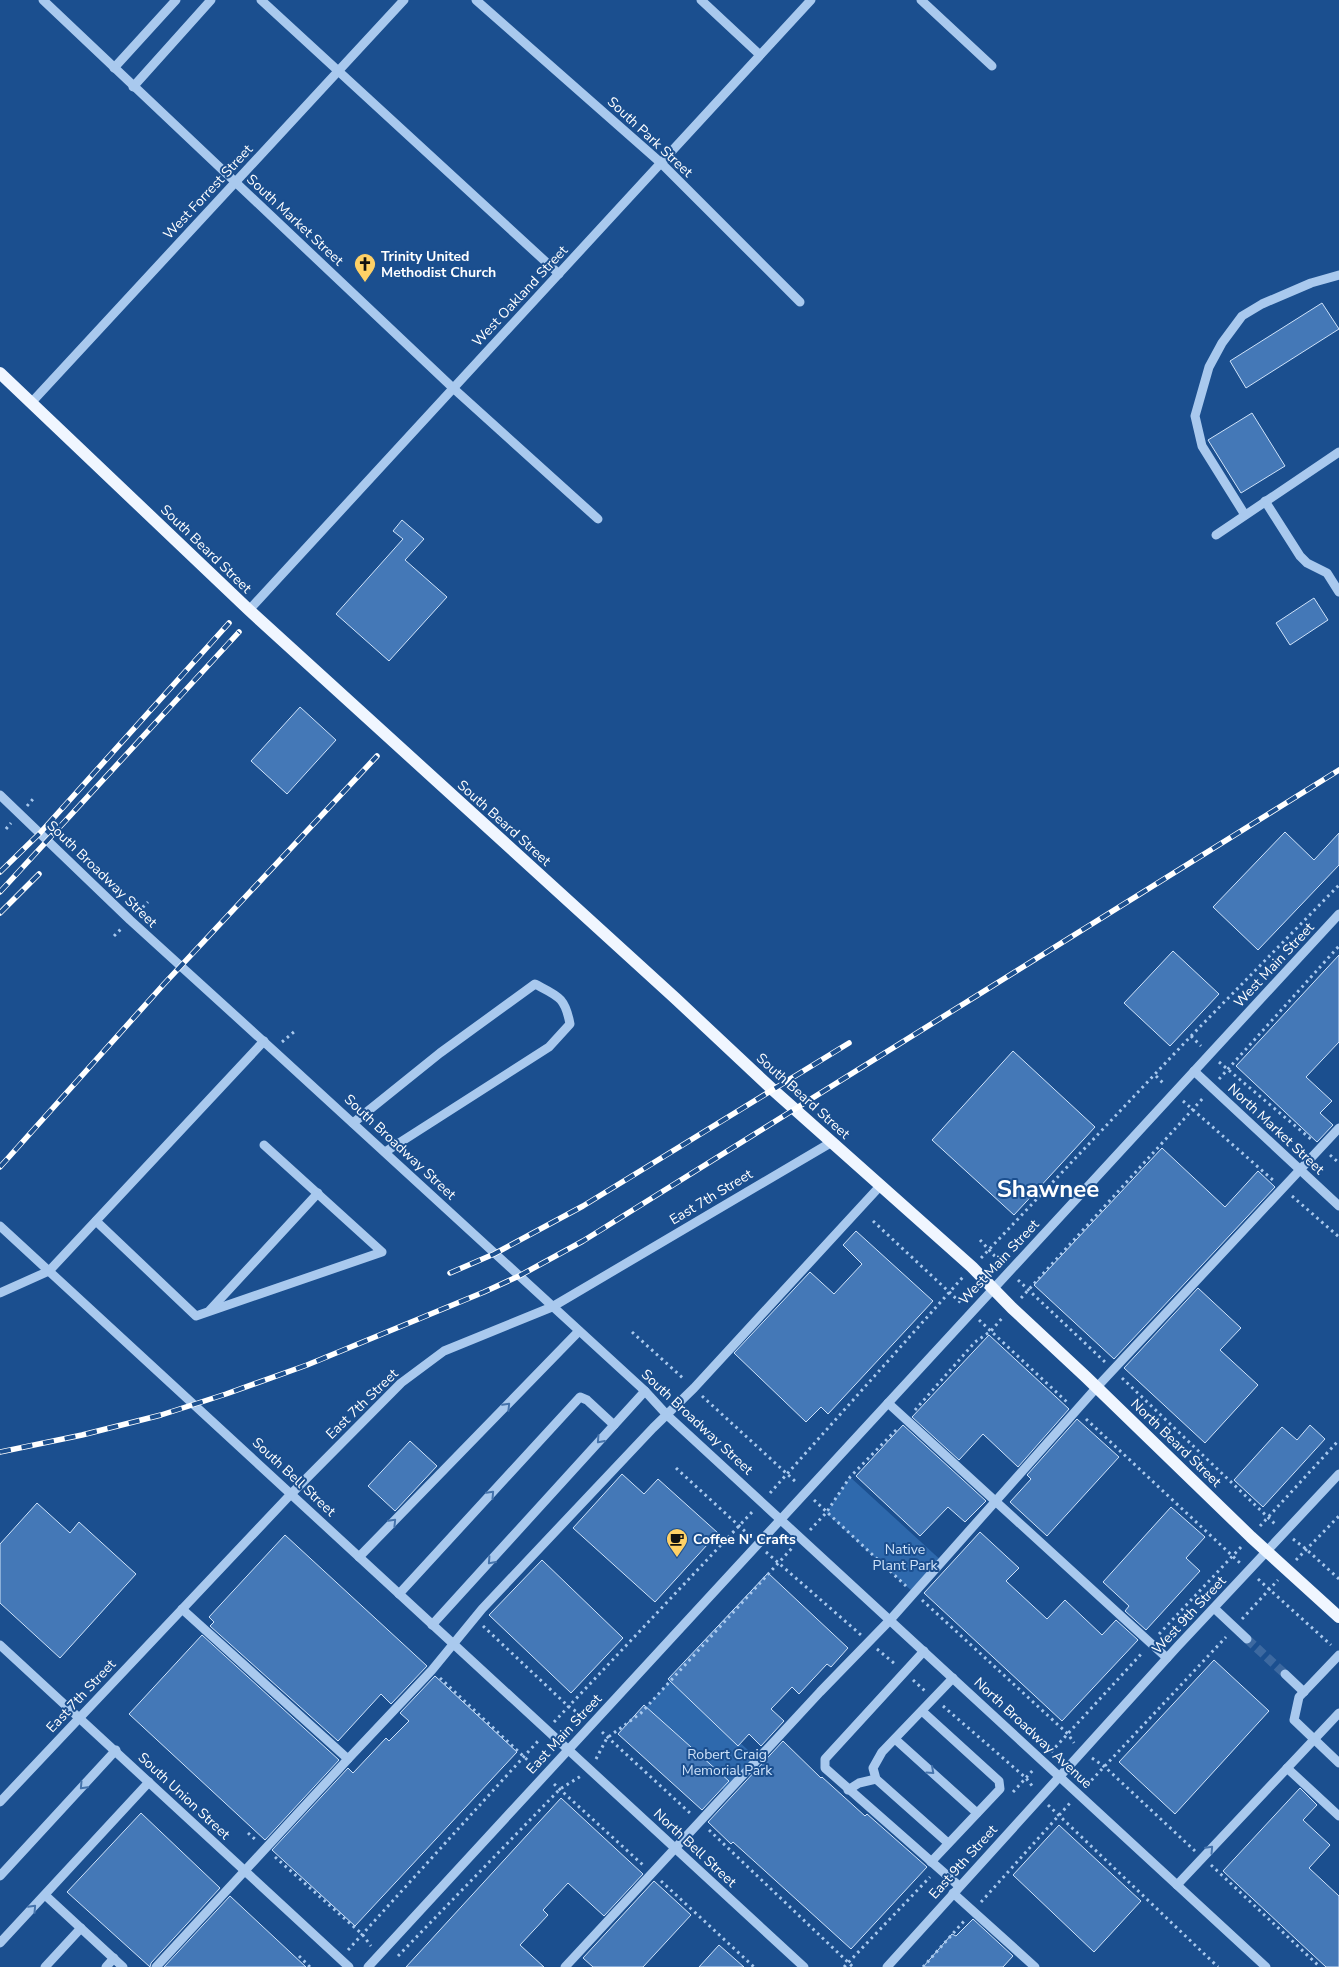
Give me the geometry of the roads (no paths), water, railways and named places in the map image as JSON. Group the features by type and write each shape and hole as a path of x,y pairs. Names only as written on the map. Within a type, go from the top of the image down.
{"main road":[{"name":"South Beard Street","path":"0,373 249,610 675,998 772,1089 994,1288"},
{"name":"North Beard Street","path":"994,1288 1012,1308 1097,1387 1251,1537 1339,1617"}],"street":[{"name":"South Market Street","path":"42,0 454,388 598,519"},
{"path":"114,68 176,0"},
{"path":"133,87 211,0"},
{"path":"261,0 559,274"},
{"name":"West Forrest Street","path":"31,403 404,0"},
{"name":"South Park Street","path":"476,0 661,163 800,302"},
{"path":"701,0 760,55"},
{"name":"West Oakland Street","path":"249,610 811,0"},
{"path":"921,0 992,66"},
{"path":"1245,515 1202,446 1195,416 1209,366 1222,343 1242,316 1262,304 1311,283 1339,275"},
{"path":"1216,535 1339,452"},
{"path":"1266,501 1300,556 1307,563 1327,573 1339,592"},
{"name":"South Broadway Street","path":"0,796 130,920 385,1152 781,1519"},
{"name":"West Main Street","path":"781,1519 1339,914"},
{"path":"353,1123 440,1053 535,984 554,994 567,1006 570,1024 549,1047 385,1152"},
{"path":"0,1293 49,1271 264,1041"},
{"name":"North Market Street","path":"1194,1071 1339,1206"},
{"path":"565,1967 820,1692 890,1620 1113,1369 1339,1128"},
{"name":"East 7th Street","path":"0,1802 291,1494 401,1383 444,1351 552,1307 832,1142"},
{"path":"96,1221 196,1316 382,1252 264,1145"},
{"path":"156,1967 432,1670 482,1609 694,1388 881,1185"},
{"path":"209,1312 318,1193"},
{"name":"South Bell Street","path":"0,1226 568,1750"},
{"path":"359,1557 579,1332"},
{"path":"432,1625 644,1391"},
{"path":"399,1594 580,1397 587,1400 614,1425"},
{"path":"888,1403 1167,1658"},
{"name":"West 9th Street","path":"1059,1776 1339,1474"},
{"name":"North Broadway Avenue","path":"781,1519 1266,1967"},
{"name":"East Main Street","path":"368,1967 781,1519"},
{"path":"1214,1608 1247,1639"},
{"path":"182,1609 348,1759"},
{"name":"South Union Street","path":"0,1645 349,1967"},
{"path":"924,1651 825,1759 825,1768 939,1868 974,1910 1035,1967"},
{"path":"1339,1655 1299,1697 1294,1720 1339,1763"},
{"path":"1285,1674 1304,1692"},
{"path":"948,1844 876,1779 873,1768 882,1752 953,1678"},
{"path":"922,1711 999,1781 1000,1789 931,1862"},
{"path":"1177,1885 1339,1713"},
{"path":"895,1738 977,1813"},
{"path":"0,1876 116,1750"},
{"name":"North Bell Street","path":"568,1750 804,1967"},
{"path":"1287,1768 1339,1816"},
{"name":"East 9th Street","path":"887,1967 1059,1776"},
{"path":"848,1790 859,1783 876,1779"},
{"path":"0,1944 149,1782"},
{"path":"45,1895 124,1967"},
{"path":"45,1967 81,1928"},
{"path":"106,1967 114,1958"}],"tunnel":[{"path":"1247,1639 1285,1674"}],"railway":[{"path":"0,872 40,833 229,623"},
{"path":"0,892 239,632"},
{"path":"0,1167 164,984 377,756"},
{"path":"0,1452 82,1435 161,1415 226,1394 307,1365 519,1276 583,1241 1339,770"},
{"path":"0,913 39,874"},
{"path":"450,1273 494,1254 583,1206 849,1043"}],"place":[{"name":"Trinity United Methodist Church","path":"365,283"},
{"name":"Coffee N' Crafts","path":"677,1558"}],"district":[{"name":"Shawnee","path":"1048,1189"}],"park label":[{"name":"Native Plant Park","path":"905,1558"},
{"name":"Robert Craig Memorial Park","path":"727,1762"}]}
